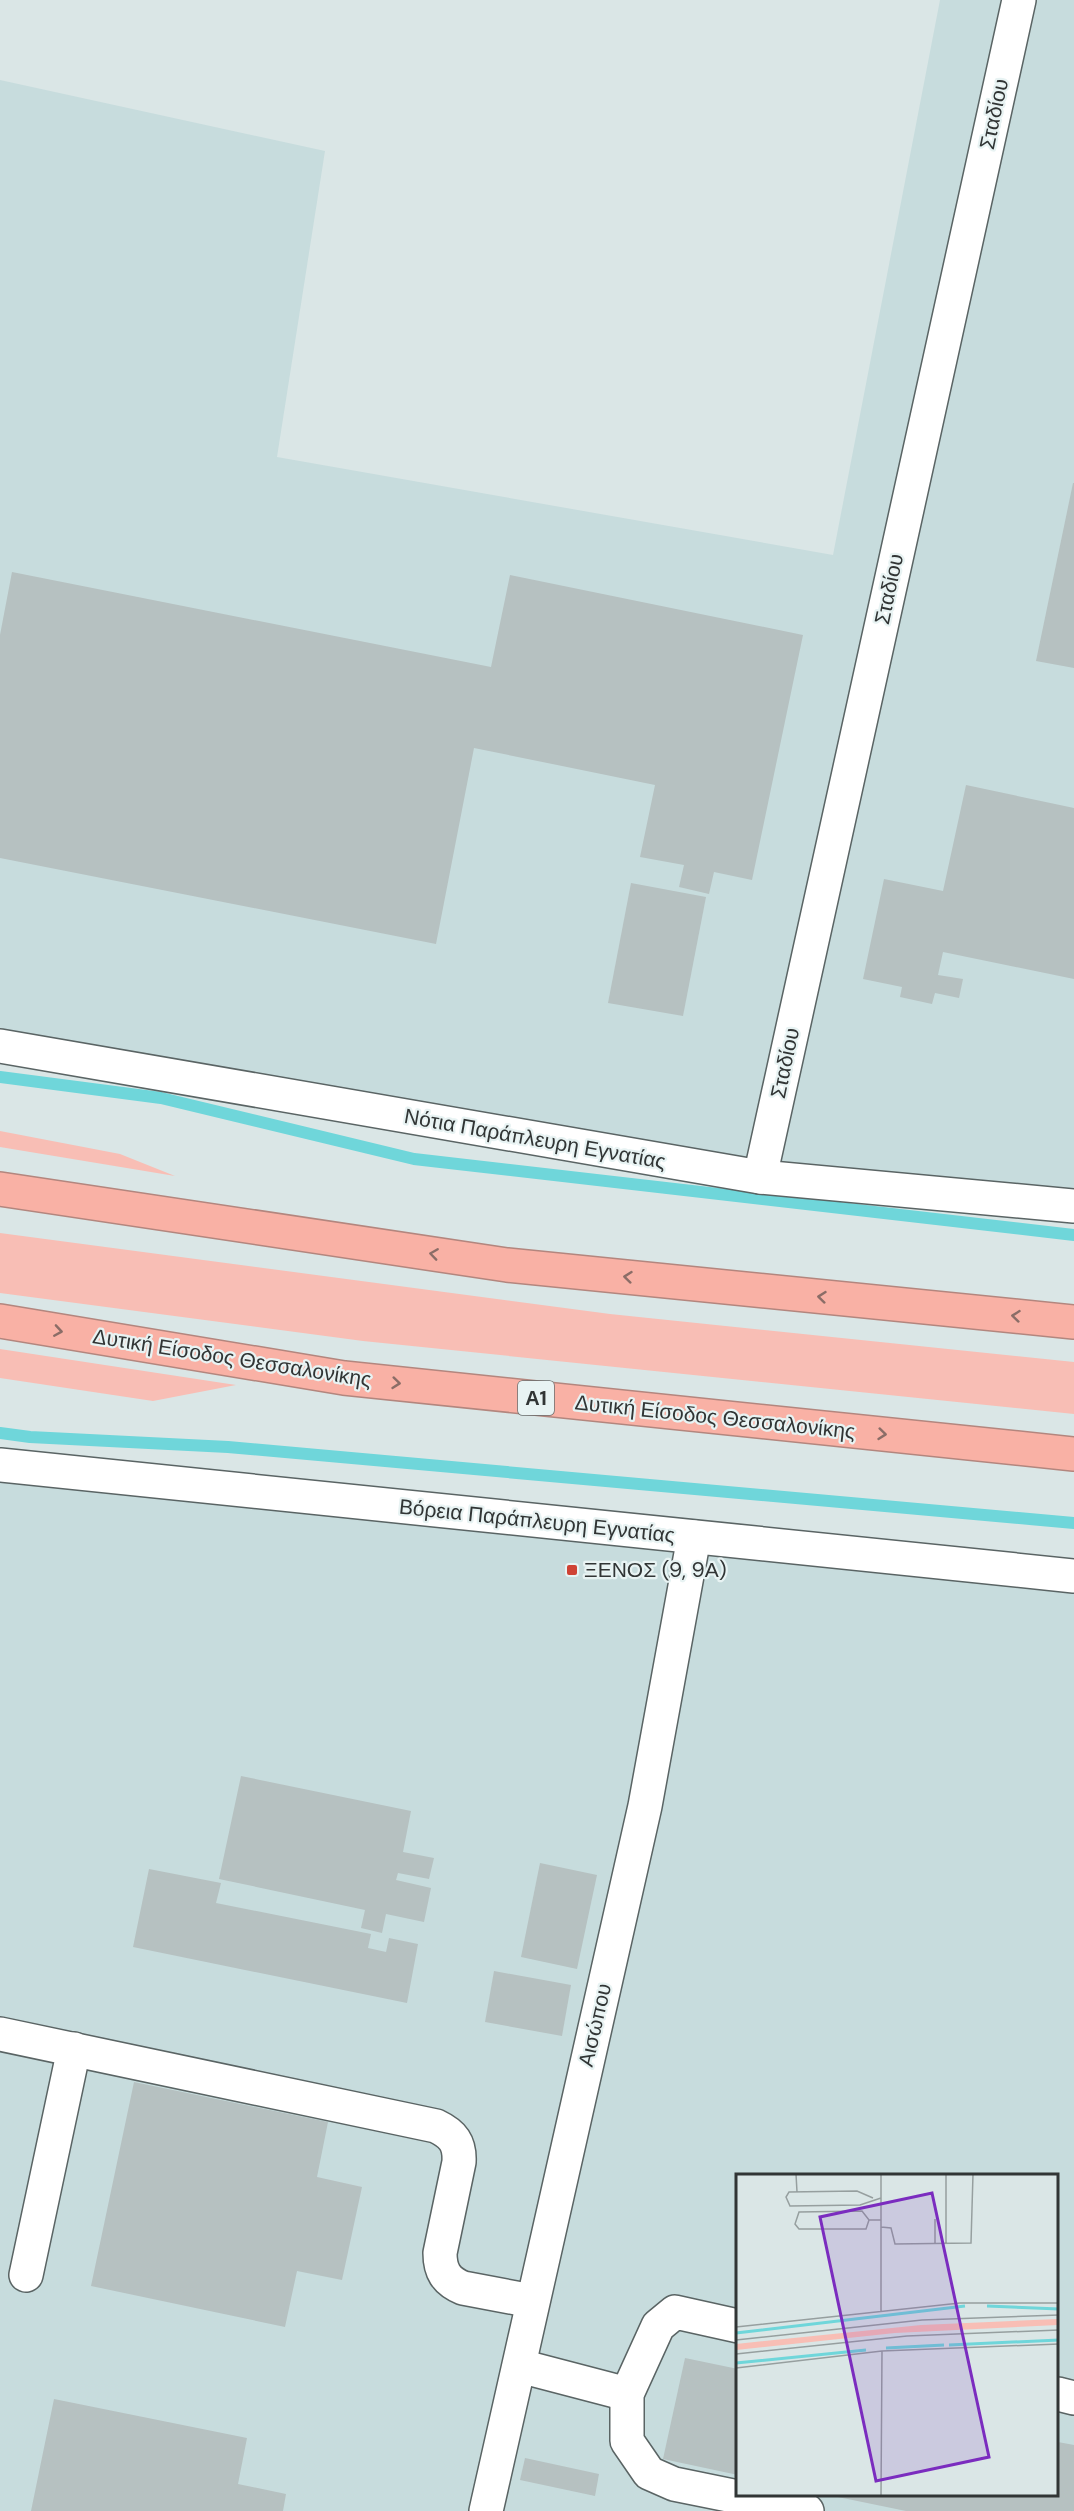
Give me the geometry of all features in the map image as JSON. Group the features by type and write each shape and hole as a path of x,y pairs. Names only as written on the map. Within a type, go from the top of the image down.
{"highway":[{"path":"0,1190 507,1264 1074,1322"},
{"name":"Δυτική Είσοδος Θεσσαλονίκης","path":"0,1321 344,1378 1074,1454"}],"street":[{"name":"Σταδίου","path":"760,1177 1019,0"},
{"name":"Νότια Παράπλευρη Εγνατίας","path":"0,1046 760,1177 1074,1206"},
{"name":"Βόρεια Παράπλευρη Εγνατίας","path":"0,1465 154,1479 694,1538 1074,1576"},
{"name":"Αισώπου","path":"486,2511 645,1806 694,1538"},
{"path":"0,2034 436,2126 446,2131 455,2139 459,2150 459,2162 440,2253 440,2264 444,2275 452,2284 463,2288 532,2301"},
{"path":"26,2275 74,2049"},
{"path":"736,2326 675,2312 658,2326 627,2394 627,2441 649,2473 675,2484 807,2511"},
{"path":"520,2366 627,2394"},
{"path":"1059,2394 1074,2398"}],"shaded area":[{"path":"940,0 1074,0 1074,1206 760,1177 0,1046 0,80 325,151 277,457 833,555"},
{"path":"0,1131 120,1154 175,1176 0,1147"},
{"path":"0,1233 610,1314 1074,1362 1074,1414 363,1341 0,1293"},
{"path":"0,1349 236,1385 153,1401 0,1378"},
{"path":"0,1471 1074,1585 1074,2511 0,2511"}],"building":[{"path":"1074,483 1074,668 1036,661"},
{"path":"12,572 491,667 510,575 803,635 752,880 714,872 709,894 679,887 684,865 640,857 655,785 474,748 436,944 0,858 0,635"},
{"path":"966,785 1074,808 1074,979 943,952 938,975 963,979 959,998 935,993 932,1004 900,997 902,987 863,979 884,879 943,891"},
{"path":"631,883 706,897 683,1016 608,1003"},
{"path":"241,1776 411,1811 403,1852 434,1858 429,1879 398,1873 396,1880 431,1888 424,1922 386,1914 382,1933 361,1928 365,1910 219,1879"},
{"path":"540,1863 597,1875 577,1969 521,1957"},
{"path":"149,1869 221,1883 216,1903 371,1934 368,1948 386,1952 389,1938 418,1944 407,2003 133,1947"},
{"path":"494,1971 571,1985 562,2036 485,2022"},
{"path":"134,2082 328,2122 317,2177 362,2187 342,2280 297,2271 285,2327 91,2286"},
{"path":"685,2358 736,2369 736,2475 663,2459"},
{"path":"54,2399 247,2438 238,2484 286,2494 283,2511 31,2511"},
{"path":"1059,2442 1074,2445 1074,2511 906,2511 833,2496 1059,2496"},
{"path":"525,2458 599,2474 595,2496 520,2480"}],"waterway":[{"path":"0,1077 161,1098 414,1159 1074,1235"},
{"path":"0,1433 30,1437 228,1447 1074,1523"}],"place":[{"name":"ΞΕΝΟΣ (9, 9Α)","path":"572,1570"}]}
